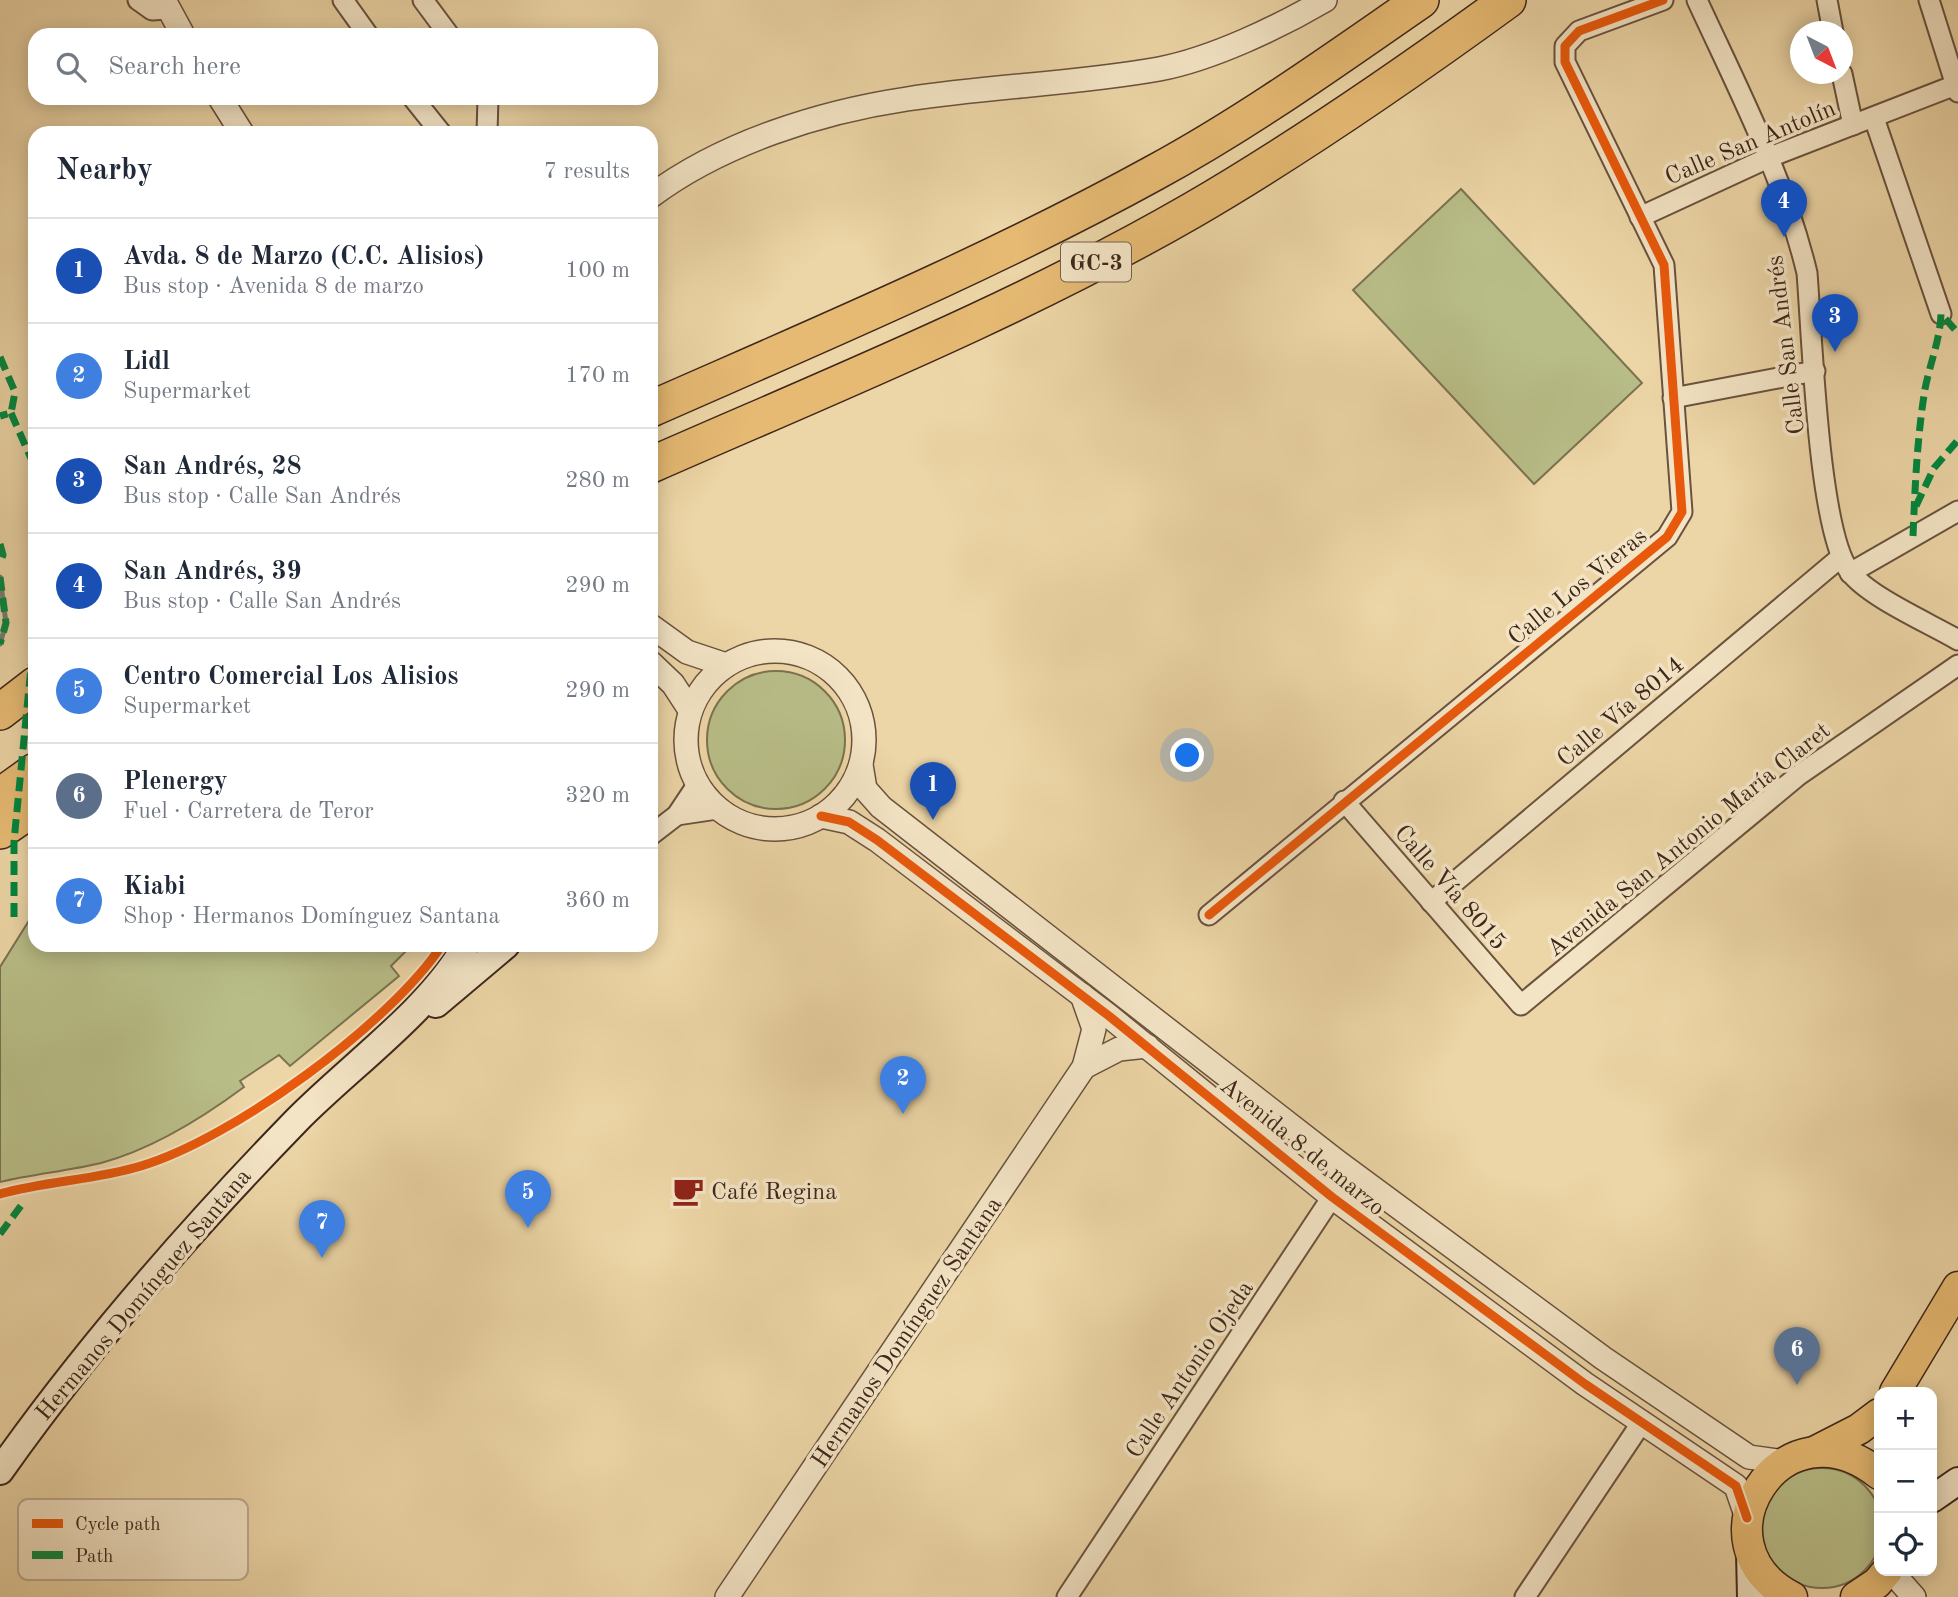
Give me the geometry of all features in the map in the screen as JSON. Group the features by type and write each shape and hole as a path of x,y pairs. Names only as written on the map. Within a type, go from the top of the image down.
{"highway":[{"name":"GC-3","path":"658,406 1020,244 1145,178 1285,94 1421,0"},
{"name":"GC-3","path":"658,462 1038,292 1191,211 1319,132 1508,0"},
{"path":"0,712 28,690"},
{"path":"0,735 28,715"},
{"path":"0,796 28,776"},
{"path":"0,831 28,812"}],"main road":[{"path":"385,1038 439,982 461,952"},
{"path":"385,1038 421,1016 498,952"},
{"name":"Hermanos Domínguez Santana","path":"0,1471 56,1392 205,1215 312,1104 385,1038"},
{"path":"1898,1387 1958,1287"},
{"path":"1751,1597 1747,1518 1754,1496 1766,1477 1784,1462 1816,1451 1859,1429 1874,1418"},
{"path":"1816,1451 1839,1452 1861,1460 1874,1470"},
{"path":"1937,1485 1958,1479"},
{"path":"1937,1495 1958,1479"},
{"path":"1750,1552 1761,1573 1778,1590 1792,1597"},
{"path":"1856,1597 1884,1576"}],"street":[{"path":"138,0 152,10 166,5 179,28"},
{"path":"343,0 363,28"},
{"path":"423,0 444,28"},
{"path":"658,192 706,163 774,133 904,99 1161,68 1289,21 1325,0"},
{"name":"Calle Los Vieras","path":"1209,915 1667,537 1682,512 1664,265 1565,62 1565,46 1579,31 1663,0"},
{"name":"Calle San Andrés","path":"1697,0 1770,157 1807,273 1827,502 1846,565"},
{"path":"1827,0 1831,21"},
{"path":"1929,0 1957,87"},
{"path":"1844,84 1853,125"},
{"name":"Calle San Antolín","path":"1640,217 1770,157 1957,87"},
{"path":"224,105 238,126"},
{"path":"419,105 435,126"},
{"path":"487,126 488,105"},
{"path":"1874,118 1941,314"},
{"path":"1673,398 1815,371"},
{"name":"Calle Vía 8014","path":"1431,902 1846,565 1958,511"},
{"path":"1846,565 1870,590 1958,640"},
{"path":"658,631 687,652 726,665"},
{"path":"785,651 815,660 840,678 857,704 864,734 861,765 852,785 839,803 821,816 796,827 768,830 741,823 718,809 697,785 687,752 689,715 705,685 726,665 754,653 785,651"},
{"name":"Avenida San Antonio María Claret","path":"1521,1005 1799,775 1958,665"},
{"path":"658,670 673,684 689,715"},
{"path":"658,686 689,715"},
{"name":"Avenida 8 de marzo","path":"861,765 865,789 881,807 1339,1163 1641,1385 1749,1457 1784,1462"},
{"path":"658,830 677,815 697,785"},
{"name":"Calle Vía 8015","path":"1344,802 1521,1005"},
{"path":"677,815 718,809"},
{"name":"Avenida 8 de marzo","path":"821,816 849,822 877,839 1109,1016 1332,1197 1585,1384 1735,1486 1747,1518"},
{"name":"Hermanos Domínguez Santana","path":"727,1597 1084,1067 1094,1029 1082,995"},
{"name":"Hermanos Domínguez Santana","path":"1084,1067 1119,1049 1147,1046"},
{"name":"Calle Antonio Ojeda","path":"1067,1597 1332,1197 1339,1163"},
{"path":"1525,1597 1642,1422"},
{"path":"1894,1576 1914,1597"}],"green space":[{"path":"1461,189 1642,383 1534,484 1353,290"},
{"path":"776,671 802,676 825,691 840,714 845,740 840,766 825,789 802,804 776,809 750,804 727,789 712,766 707,740 712,714 727,691 750,676"},
{"path":"28,922 28,952 405,952 391,966 399,976 290,1066 279,1055 240,1081 244,1087 176,1132 139,1150 101,1163 0,1182 0,967"},
{"path":"1822,1468 1845,1472 1872,1495 1874,1558 1864,1570 1845,1584 1822,1588 1799,1584 1780,1570 1766,1551 1762,1528 1766,1505 1780,1486 1799,1472"}],"waterway":[{"path":"0,577 6,623 0,644"}],"marked path":[{"path":"1913,536 1922,407 1941,314 1958,333"},
{"path":"0,357 15,392 11,413 0,416"},
{"path":"11,413 28,452"},
{"path":"1916,506 1934,468 1958,440"},
{"path":"0,544 3,555 0,563"},
{"path":"0,577 6,623 0,644"},
{"path":"14,917 14,841 28,698"},
{"path":"0,1234 23,1203"}],"cycle path":[{"path":"1209,915 1667,537 1682,512 1664,265 1565,62 1565,46 1579,31 1663,0"},
{"path":"821,816 849,822 877,840 1109,1016 1332,1197 1585,1384 1736,1486 1747,1518"},
{"path":"0,1194 141,1166 178,1152 219,1131 263,1105 348,1043 386,1009 437,952"}],"place":[{"name":"San Andrés, 39","path":"1784,237"},
{"name":"San Andrés, 28","path":"1835,352"},
{"name":"Avda. 8 de Marzo (C.C. Alisios)","path":"933,820"},
{"name":"Lidl","path":"903,1114"},
{"name":"Café Regina","path":"688,1191"},
{"name":"Centro Comercial Los Alisios","path":"528,1228"},
{"name":"Kiabi","path":"322,1258"},
{"name":"Plenergy","path":"1797,1385"}]}
